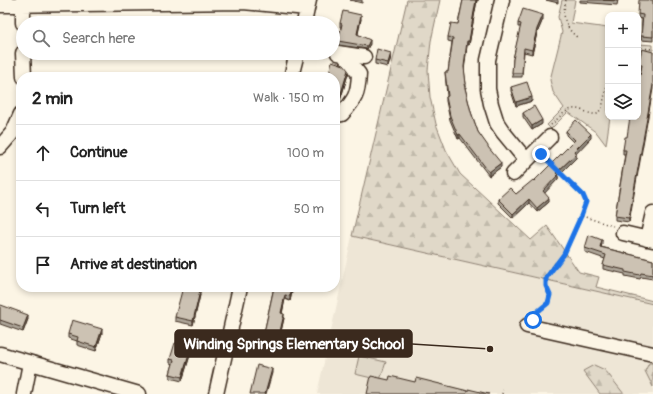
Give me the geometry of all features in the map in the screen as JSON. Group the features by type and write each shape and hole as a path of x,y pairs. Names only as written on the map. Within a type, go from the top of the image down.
{"street":[{"path":"502,0 488,60 488,89 497,123 526,160"},
{"path":"0,4 60,2 243,2 308,4 305,16"},
{"path":"23,4 23,16"},
{"path":"340,53 364,56"},
{"path":"340,55 359,74 358,86 354,100 342,114 340,114"},
{"path":"23,60 24,72"},
{"path":"292,72 295,60"},
{"path":"0,147 13,132 16,125"},
{"path":"513,174 549,132"},
{"path":"621,231 650,240 653,213"},
{"path":"216,394 239,292"},
{"path":"530,323 653,354"},
{"path":"0,354 139,394"},
{"path":"24,394 30,363"}],"path":[{"path":"566,0 563,16 569,30 578,38"},
{"path":"641,48 653,49"},
{"path":"549,132 569,109 578,109 593,115 601,111 607,84"},
{"path":"541,154 552,164"},
{"path":"530,323 537,312 548,303 550,295 546,286 546,278 564,254 586,202 579,191 557,170"},
{"path":"581,216 621,231"},
{"path":"502,394 503,390"}],"shaded area":[{"path":"352,236 653,304 653,394 317,394"}],"green space":[{"path":"407,0 440,0 431,41 428,70 430,97 436,124 446,150 460,174 531,240 547,226 579,272 599,277 596,287 653,301 653,304 352,236"},
{"path":"562,0 575,0 571,23 605,28 605,120 610,120 606,145 597,133 568,112 551,129 547,125 564,108 553,92 550,80 562,32 558,17"},
{"path":"641,44 653,45 653,50 641,50"},
{"path":"359,356 386,362 380,380 355,374"},
{"path":"649,363 653,363 653,387 645,371"},
{"path":"594,365 605,370 624,394 600,394 583,371"}],"building":[{"path":"463,0 476,0 469,41 467,41 464,67 466,84 464,84 478,132 501,163 489,172 460,134 458,135 450,116 446,97 448,96 445,72 448,72 453,38 448,37 451,23 458,24"},
{"path":"639,0 653,0 653,37 641,36 643,15 641,15 641,12 638,12"},
{"path":"523,9 543,15 537,29 532,50 524,48 522,73 512,73 513,59 521,24 518,23"},
{"path":"343,11 361,15 357,34 370,40 367,46 340,41 342,24 340,23"},
{"path":"377,49 391,53 388,63 375,60"},
{"path":"642,49 653,52 653,85 629,218 615,216 626,150 623,150 630,120 641,120"},
{"path":"332,61 344,65 348,70 340,97 340,72 329,72"},
{"path":"527,82 532,97 516,102 511,87"},
{"path":"534,106 542,120 532,126 523,113"},
{"path":"576,120 591,134 574,151 576,154 556,173 558,175 543,191 549,198 537,208 529,199 513,214 498,199 510,188 516,194 533,180 534,181 575,140 566,131"},
{"path":"589,235 602,240 600,247 653,260 653,275 641,273 640,275 625,272 625,270 603,265 606,255 585,248"},
{"path":"182,292 200,292 193,321 175,317"},
{"path":"273,292 291,292 290,296 285,295 281,313 284,314 277,345 262,342"},
{"path":"1,305 28,315 23,328 0,320"},
{"path":"72,320 102,329 96,347 77,341 78,337 68,334"},
{"path":"175,343 191,348 182,377 170,374 174,360 170,359"},
{"path":"257,365 272,369 265,394 250,394"},
{"path":"371,376 389,380 390,376 415,382 416,378 468,391 468,389 489,394 367,394"}],"place":[{"name":"Winding Springs Elementary School","path":"490,349"}],"route":[{"path":"533,320 537,312 548,303 550,295 546,286 546,278 564,254 586,202 583,195 541,154"}]}
